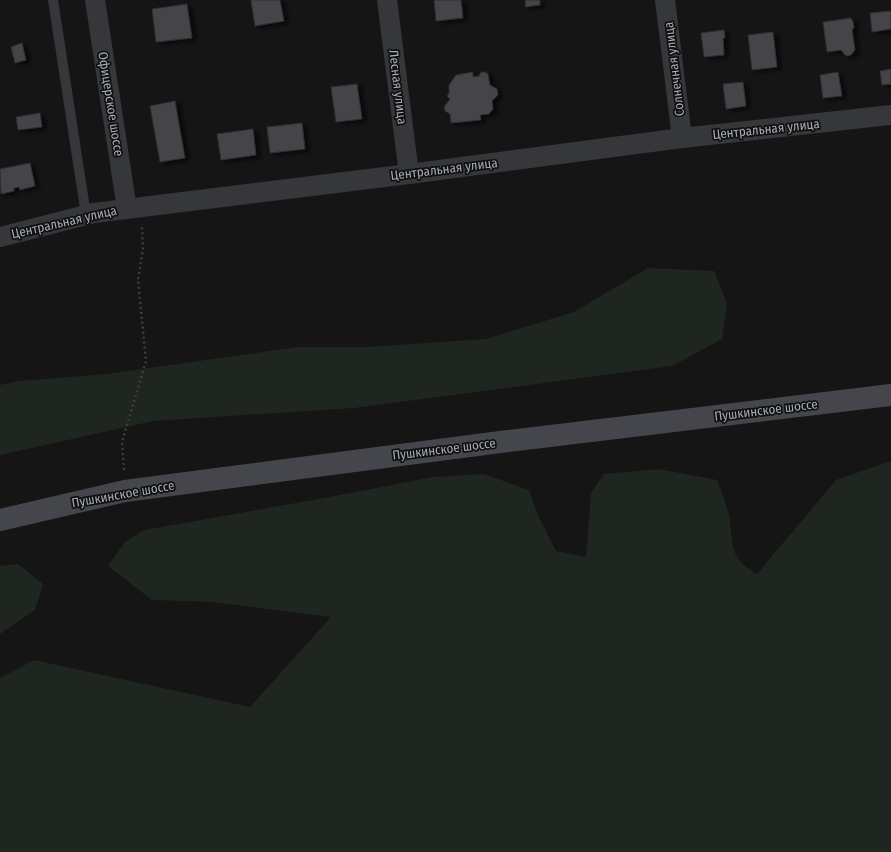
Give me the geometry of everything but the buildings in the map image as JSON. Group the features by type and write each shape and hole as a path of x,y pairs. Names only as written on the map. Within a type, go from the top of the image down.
{"main road":[{"name":"Пушкинское шоссе","path":"0,520 125,491 516,440 891,395"}],"street":[{"name":"Офицерское шоссе","path":"94,0 127,208"},
{"name":"Лесная улица","path":"387,0 410,174"},
{"name":"Солнечная улица","path":"665,0 682,138"},
{"name":"Центральная улица","path":"0,237 86,215 127,208 410,174 682,138 891,115"}],"lane":[{"path":"53,0 86,215"}],"path":[{"path":"125,491 122,442 146,361 138,280 143,249 141,219 127,208"}],"shaded area":[{"path":"648,268 714,271 727,303 722,339 672,366 354,408 153,421 0,455 0,385 19,381 106,374 299,347 367,347 486,339 574,312"},
{"path":"891,461 891,852 0,852 0,678 34,660 250,707 331,617 213,602 152,600 108,566 125,542 144,530 433,477 484,474 529,490 537,513 556,551 586,557 591,493 604,474 659,469 717,480 728,511 734,550 741,562 757,574 836,480"},
{"path":"18,564 43,584 35,610 0,634 0,566"}]}
